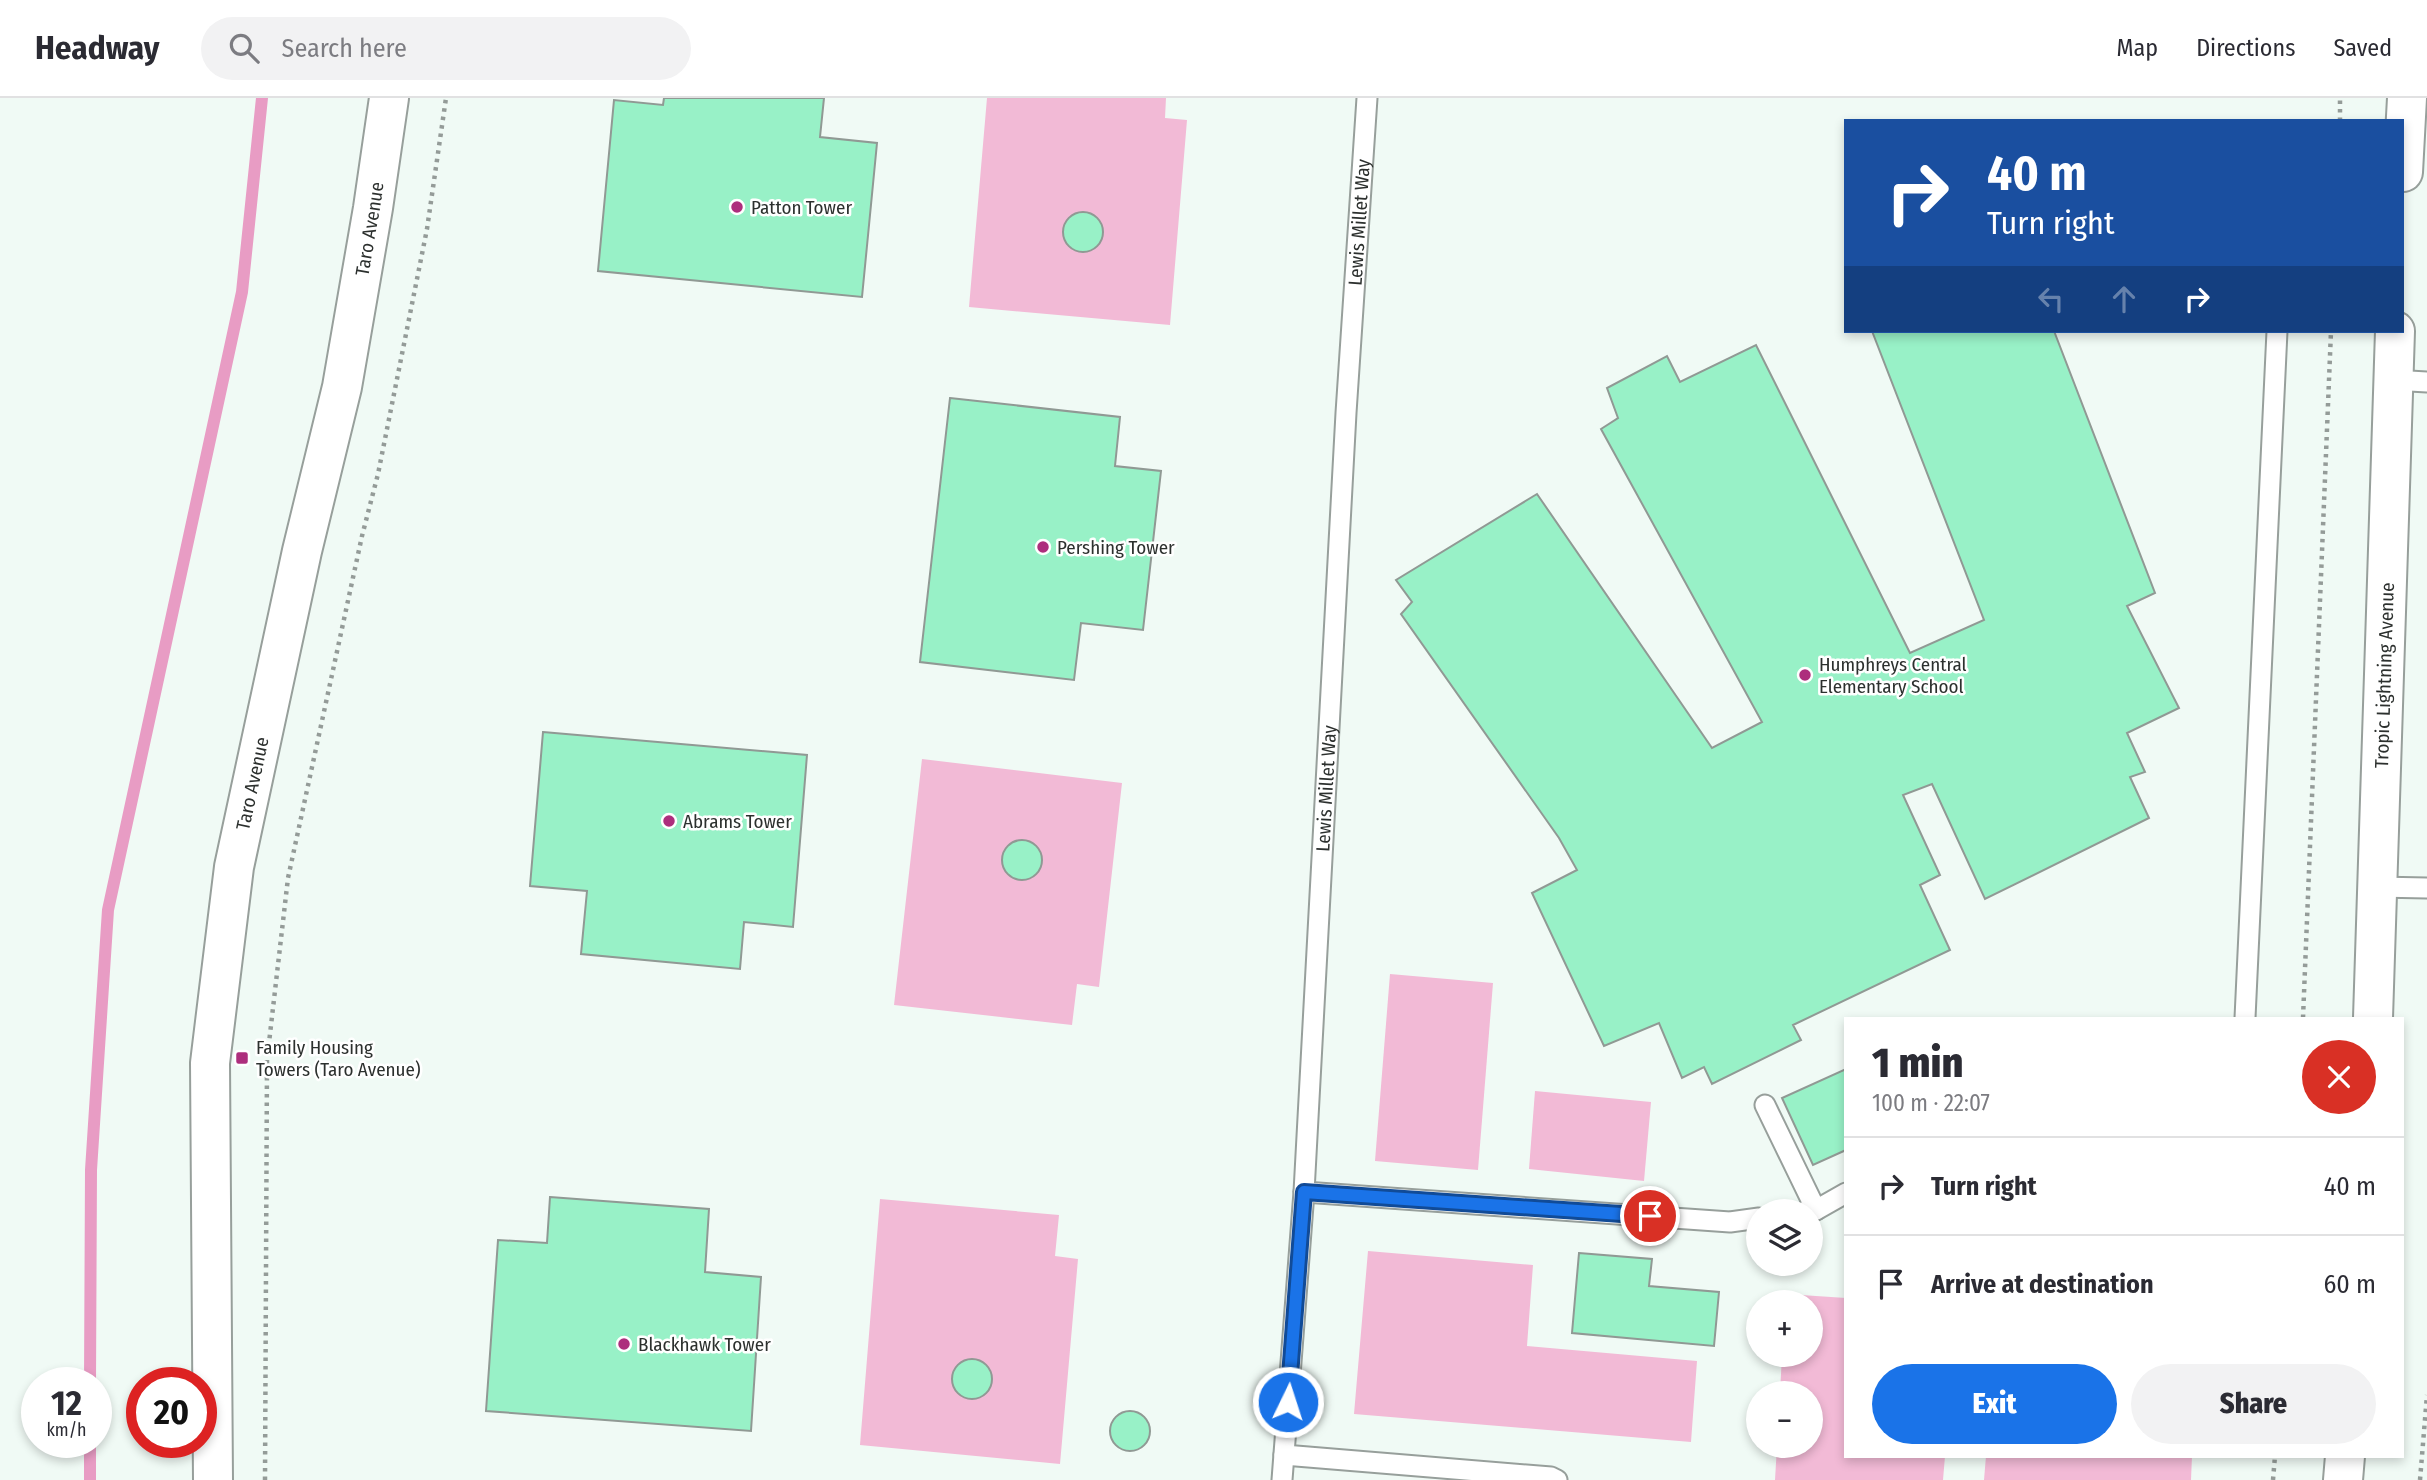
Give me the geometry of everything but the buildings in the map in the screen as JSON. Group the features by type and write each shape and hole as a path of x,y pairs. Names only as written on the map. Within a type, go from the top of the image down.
{"street":[{"name":"Taro Avenue","path":"214,1480 210,1063 234,867 302,551 341,387 373,208 389,98"},
{"path":"2404,144 2407,98"},
{"name":"Tropic Lightning Avenue","path":"2373,1017 2378,887 2410,381 2396,333"},
{"path":"2343,1480 2345,1458"}],"lane":[{"name":"Lewis Millet Way","path":"1282,1480 1304,1192 1346,413 1367,98"},
{"path":"2245,1017 2277,333"},
{"path":"2378,887 2427,888"},
{"path":"1765,1105 1806,1199"},
{"path":"1304,1192 1730,1222 1746,1220"},
{"path":"1823,1204 1844,1194"},
{"path":"1284,1455 1551,1477 1557,1480"}],"path":[{"path":"265,1480 267,1060 288,878 362,536 378,474 427,229 446,98"},
{"path":"2340,98 2340,119"},
{"path":"2303,1017 2331,333"},
{"path":"2420,1480 2427,1395"},
{"path":"2273,1480 2275,1458"}],"shaded area":[{"path":"987,98 1166,98 1165,118 1187,120 1170,325 969,307"},
{"path":"922,759 1122,783 1099,987 1077,984 1072,1025 894,1005"},
{"path":"1390,974 1493,983 1478,1170 1375,1161"},
{"path":"1535,1091 1651,1102 1644,1181 1529,1169"},
{"path":"880,1199 1059,1215 1055,1256 1078,1259 1060,1464 860,1445"},
{"path":"1368,1251 1533,1265 1527,1346 1697,1361 1691,1442 1354,1414"},
{"path":"1823,1296 1844,1298 1844,1458 1945,1458 1943,1480 1775,1480 1776,1458 1823,1458 1823,1381 1781,1381 1781,1367 1823,1367"},
{"path":"1986,1458 2192,1458 2191,1480 1984,1480"}],"waterway":[{"path":"90,1367 91,1170 108,910 242,292 262,98"},
{"path":"90,1458 90,1480"}],"place":[{"name":"Patton Tower","path":"737,207"},
{"name":"Pershing Tower","path":"1043,547"},
{"name":"Humphreys Central Elementary School","path":"1805,675"},
{"name":"Abrams Tower","path":"669,821"},
{"name":"Family Housing Towers (Taro Avenue)","path":"242,1058"},
{"name":"Blackhawk Tower","path":"624,1344"}],"route":[{"path":"1288,1402 1304,1192 1650,1216"}]}
